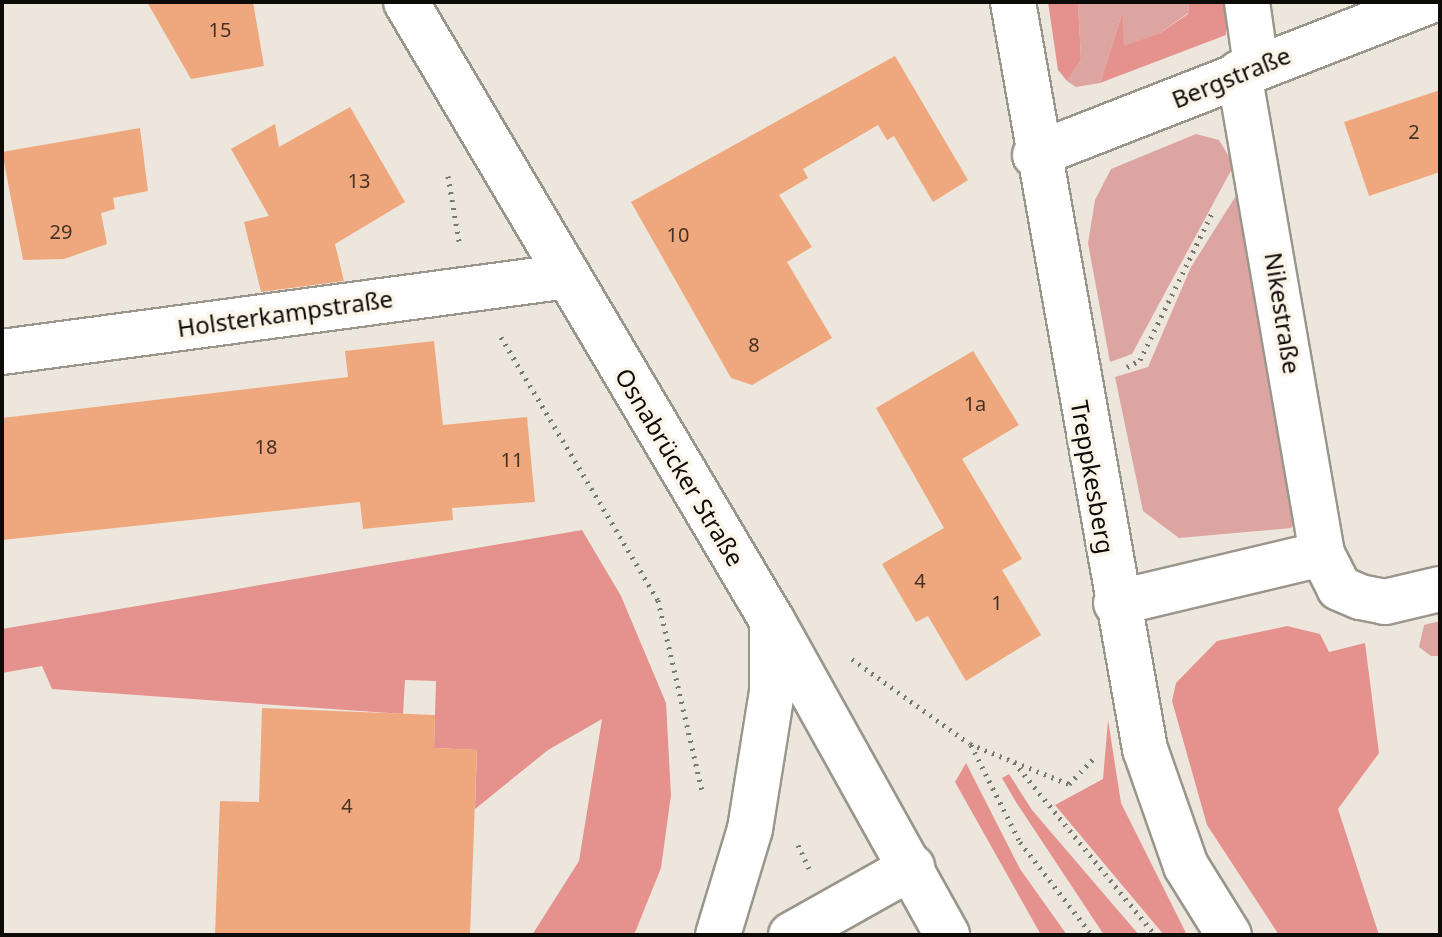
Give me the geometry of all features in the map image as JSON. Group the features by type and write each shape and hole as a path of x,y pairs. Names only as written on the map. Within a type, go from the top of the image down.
{"street":[{"name":"Osnabrücker Straße","path":"406,2 773,622 912,867 947,935"},
{"name":"Treppkesberg","path":"1013,2 1035,155 1145,749 1186,866 1229,935"},
{"name":"Nikestraße","path":"1247,2 1247,69 1259,167 1322,554 1339,588 1360,597 1385,602 1440,589"},
{"name":"Bergstraße","path":"1035,155 1247,69 1428,2"},
{"name":"Holsterkampstraße","path":"2,352 568,276"},
{"path":"1116,603 1322,554"},
{"path":"718,935 750,829 772,692 773,622"},
{"path":"791,935 912,867"}],"path":[{"path":"446,166 474,288 658,600 708,814 750,829 795,839 830,913"},
{"path":"1123,369 1140,360 1226,190 1259,167"},
{"path":"844,655 873,668 970,744 1069,784 1093,767"},
{"path":"970,744 1020,842 1092,935"},
{"path":"1011,759 1155,935"}],"shaded area":[{"path":"1048,2 1078,2 1081,60 1067,81 1058,70"},
{"path":"1078,2 1189,2 1188,13 1160,33 1124,47 1121,17 1100,83 1076,87 1067,81 1081,60"},
{"path":"1189,2 1226,2 1226,35 1100,83 1122,14 1124,46 1160,33 1188,14"},
{"path":"1196,134 1219,140 1234,165 1132,354 1110,362 1088,243 1095,200 1111,169"},
{"path":"1246,180 1303,514 1291,528 1179,538 1143,511 1115,377 1148,367 1191,267"},
{"path":"582,530 621,596 666,703 671,795 661,868 634,935 532,935 579,861 602,719 548,750 475,809 477,750 434,748 436,681 405,680 403,714 52,689 42,666 2,673 2,629"},
{"path":"1440,621 1440,656 1431,656 1419,647 1424,625"},
{"path":"1287,626 1320,634 1329,652 1365,643 1379,753 1338,809 1379,935 1279,935 1207,825 1172,701 1176,683 1217,641"},
{"path":"1108,720 1121,803 1187,935 1164,935 1055,805 1103,779"},
{"path":"966,763 1020,869 1067,935 1041,935 955,782"},
{"path":"1009,774 1032,810 1139,935 1104,935 1016,802 1002,778"}],"building":[{"path":"147,2 253,2 264,66 191,79"},
{"path":"895,56 968,180 933,202 894,136 887,140 878,125 803,169 808,178 779,195 812,247 787,262 832,338 752,385 731,378 631,202"},
{"path":"1440,90 1440,172 1369,196 1344,122"},
{"path":"350,107 405,202 335,244 344,281 261,292 244,222 269,216 231,149 275,124 279,147"},
{"path":"140,128 148,191 113,198 115,209 101,213 107,244 64,259 23,260 2,152"},
{"path":"434,341 443,425 527,417 535,502 452,508 453,520 363,529 360,502 2,540 2,418 348,377 345,351"},
{"path":"973,351 1019,425 962,459 1022,559 1002,570 1041,635 966,681 928,616 916,622 882,564 944,528 876,408"},
{"path":"262,708 435,715 434,748 477,750 470,935 215,935 220,801 259,802"}]}
